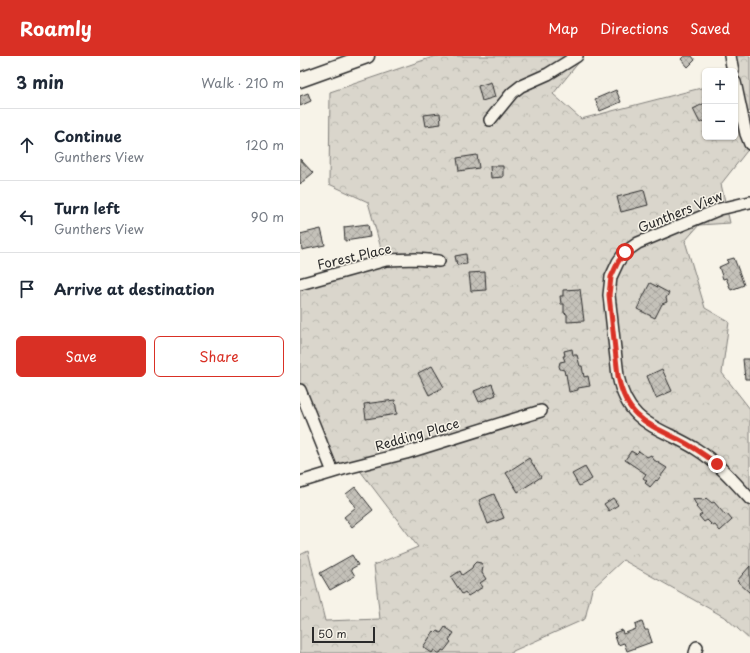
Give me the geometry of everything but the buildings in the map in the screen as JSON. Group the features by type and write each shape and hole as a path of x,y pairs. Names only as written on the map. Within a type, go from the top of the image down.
{"main road":[{"path":"300,80 367,56"}],"street":[{"path":"490,120 512,93 521,86 548,74 577,56"},
{"path":"730,56 732,68"},
{"path":"738,96 746,134 750,144"},
{"name":"Gunthers View","path":"750,202 720,209 638,243 625,252 618,262 611,277 609,295 620,389 626,401 643,421 655,429 696,449 717,464 750,498"},
{"name":"Forest Place","path":"300,284 386,260 416,259 439,261"},
{"path":"300,390 333,472"},
{"name":"Redding Place","path":"300,482 406,453 541,410"}],"green space":[{"path":"436,56 584,56 553,94 581,119 702,88 702,140 738,140 738,68 734,68 731,56 750,56 750,111 743,116 750,147 721,184 730,223 699,225 685,241 705,308 729,322 722,373 750,409 750,640 726,618 623,560 592,589 585,619 513,651 512,653 300,653 300,555 308,551 325,621 380,619 374,565 418,547 355,464 332,470 300,390 300,284 384,259 368,202 329,184 330,92"}],"route":[{"path":"625,252 618,262 611,277 609,295 620,389 626,401 643,421 655,429 696,449 717,464"}]}
